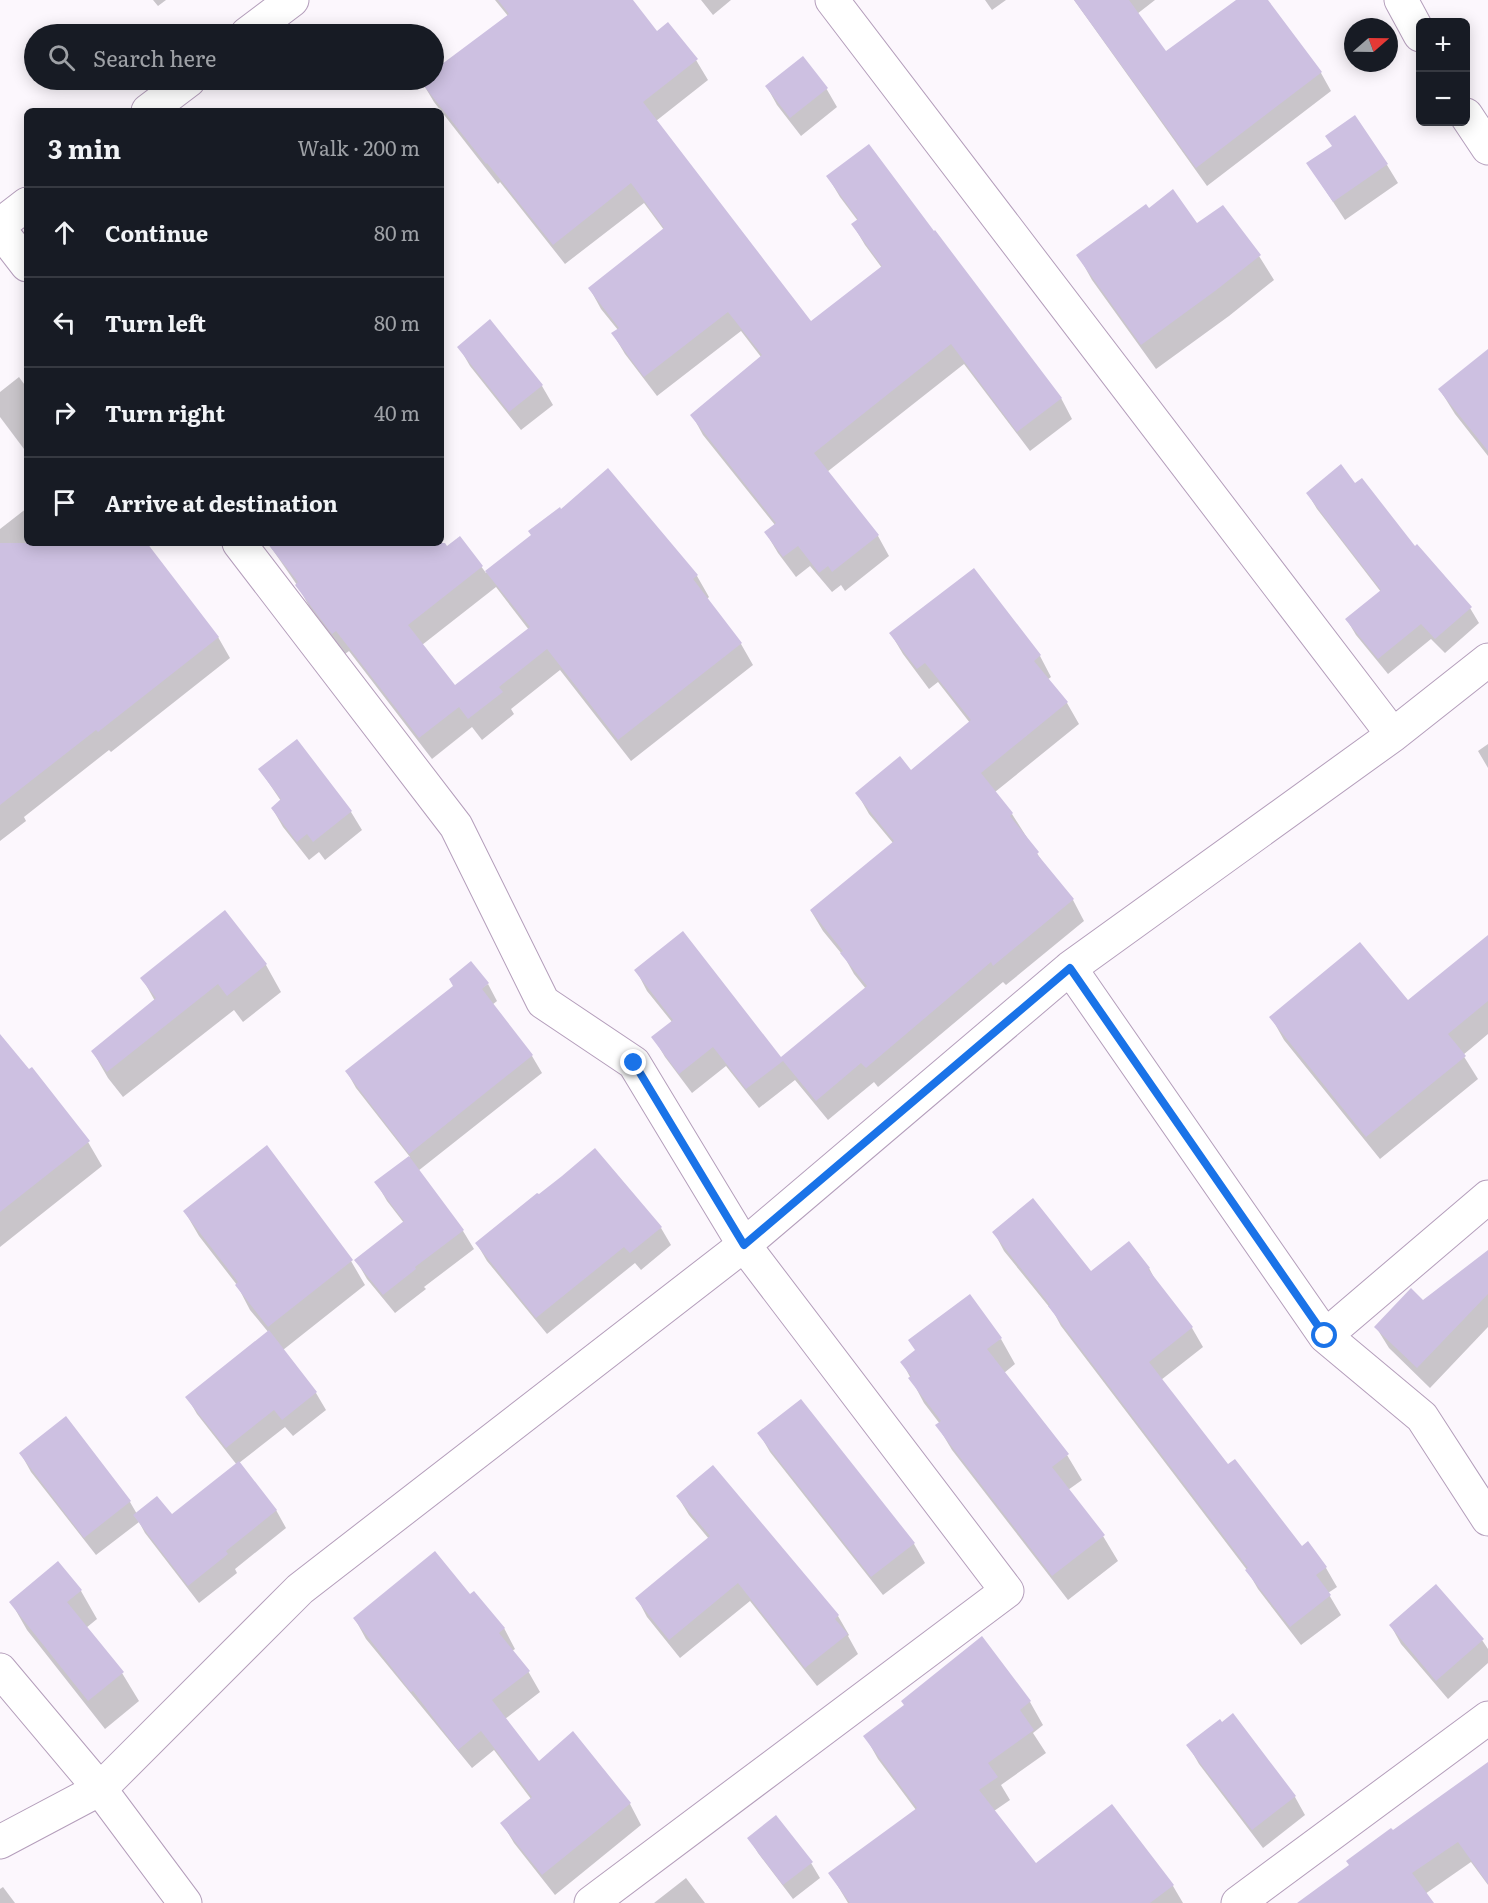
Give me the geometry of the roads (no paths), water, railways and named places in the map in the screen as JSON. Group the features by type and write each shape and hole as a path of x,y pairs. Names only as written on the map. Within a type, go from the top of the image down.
{"street":[{"path":"260,24 292,0"},
{"path":"832,0 1393,735"},
{"path":"1401,0 1416,28"},
{"path":"152,108 176,90"},
{"path":"1470,121 1488,148"},
{"path":"0,225 24,206"},
{"path":"0,230 24,261"},
{"path":"241,546 456,826 543,1002 634,1063 744,1245 1007,1592 591,1903"},
{"path":"0,1842 100,1789 300,1589 744,1245 1070,968 1393,735 1488,660"},
{"path":"1070,968 1325,1336 1422,1418 1488,1519"},
{"path":"1325,1336 1488,1197"},
{"path":"0,1670 100,1789 185,1903"},
{"path":"1238,1903 1488,1718"}]}
